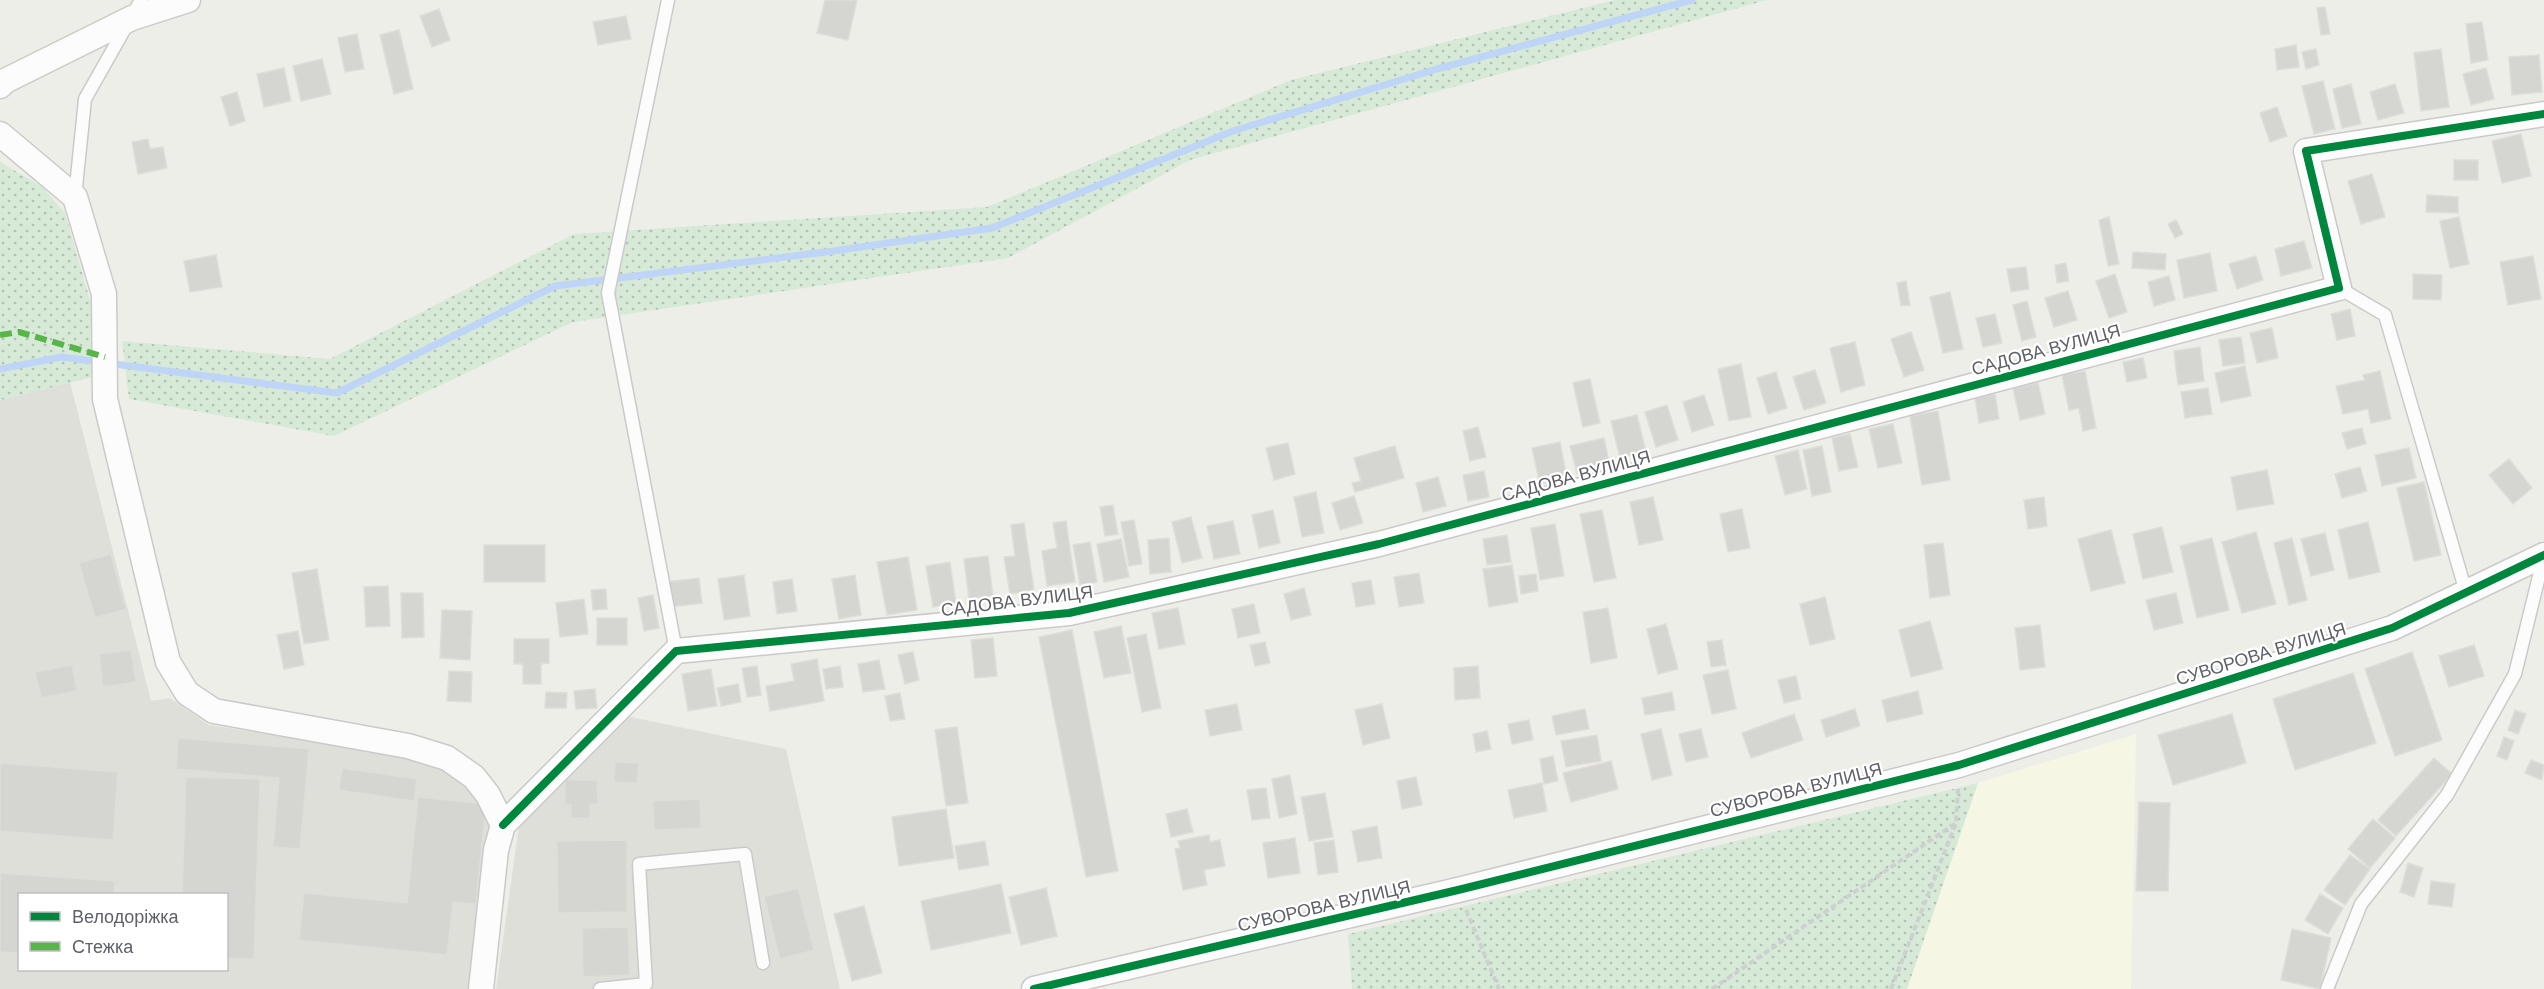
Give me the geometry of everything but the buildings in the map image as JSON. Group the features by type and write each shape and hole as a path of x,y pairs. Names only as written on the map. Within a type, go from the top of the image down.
{"street":[{"path":"0,86 5,81 136,9 188,0"},
{"path":"2339,288 2306,151 2544,114"},
{"path":"0,134 75,197 104,294 105,399 121,470 168,662 187,693 214,711 408,746 447,758 474,777 488,795 503,825"},
{"name":"САДОВА ВУЛИЦЯ","path":"676,651 1069,614 1379,544 2339,288"},
{"name":"СУВОРОВА ВУЛИЦЯ","path":"1035,989 1458,890 1959,765 2392,628 2544,555"},
{"path":"481,989 496,850 503,825 676,651"}],"lane":[{"path":"668,0 609,294 676,651"},
{"path":"75,197 85,99 136,9"},
{"path":"2339,288 2385,315 2466,592"},
{"path":"2327,989 2361,904 2447,795 2515,674 2544,555"},
{"path":"600,989 646,984 639,864 745,854 763,963"}],"path":[{"path":"1891,989 1956,823 1959,765"},
{"path":"1712,989 1956,823"},
{"path":"1458,890 1499,989"}],"shaded area":[{"path":"1615,0 1767,0 1190,160 1008,258 573,322 334,436 129,399 122,341 330,359 574,234 987,207 1291,80"},
{"path":"0,162 41,186 65,213 94,314 93,377 0,400"},
{"path":"70,382 151,701 170,698 209,725 422,758 469,783 489,805 491,849 468,989 0,989 0,400"},
{"path":"626,716 786,749 840,989 496,989 519,826"},
{"path":"2136,734 2131,989 1907,989 1978,783"},
{"path":"1978,783 1907,989 1352,989 1348,934"}],"waterway":[{"path":"0,369 61,357 337,393 555,286 833,251 992,228 1233,131 1437,69 1692,0"}],"marked path":[{"path":"0,335 19,332 105,357"}],"cycle path":[{"path":"503,825 676,651 1069,613 1379,544 2339,288 2306,151 2544,114"},
{"path":"1034,989 1458,890 1959,765 2392,628 2544,555"}]}
